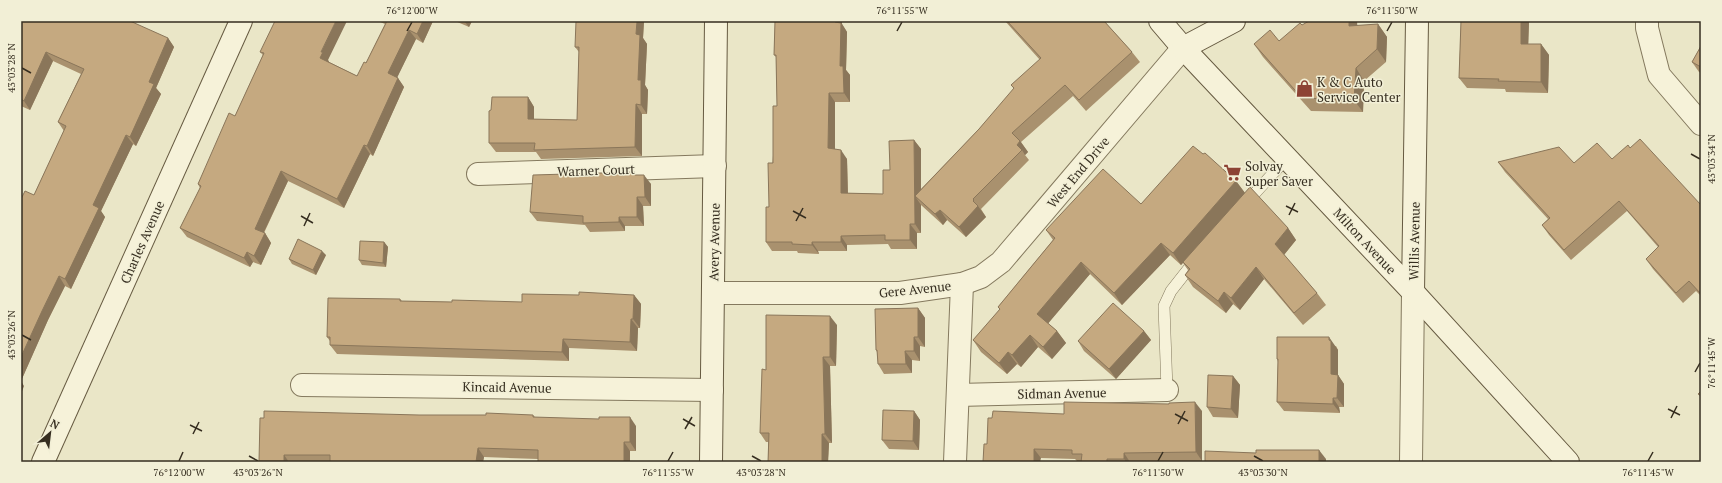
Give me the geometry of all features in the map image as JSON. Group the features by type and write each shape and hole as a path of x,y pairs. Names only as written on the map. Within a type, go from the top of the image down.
{"street":[{"name":"Avery Avenue","path":"711,462 716,21"},
{"name":"Milton Avenue","path":"1160,21 1183,48 1413,292 1568,462"},
{"path":"1183,48 1234,21"},
{"name":"Willis Avenue","path":"1410,462 1417,21"},
{"path":"1647,21 1647,28 1659,75 1701,124"},
{"name":"Charles Avenue","path":"43,462 239,22"},
{"name":"West End Drive","path":"962,284 981,277 1001,262 1183,48"},
{"name":"Warner Court","path":"478,174 714,166"},
{"name":"Gere Avenue","path":"713,293 900,293 962,284 955,462"},
{"name":"Kincaid Avenue","path":"302,385 712,390"},
{"name":"Sidman Avenue","path":"958,395 1167,390"}],"lane":[{"path":"1239,211 1287,158"},
{"path":"1167,390 1164,306 1171,291 1204,250"}],"building":[{"path":"21,21 130,21 168,38 149,82 154,84 130,137 126,135 93,205 99,208 65,279 59,276 21,357 21,199 25,191 34,195 66,126 58,122 84,69 46,52 24,101 21,99"},
{"path":"275,21 336,21 321,52 323,52 320,58 357,76 364,62 366,63 387,21 423,21 417,34 409,30 388,73 398,78 367,146 364,145 337,199 281,171 255,229 265,233 254,256 247,252 244,258 180,228 201,186 198,184 229,113 235,116 264,53 260,52"},
{"path":"576,21 637,21 636,34 640,35 638,80 641,80 641,105 636,104 635,147 534,150 535,143 489,143 489,111 491,110 492,97 528,97 528,119 577,120 579,47 575,47"},
{"path":"775,21 835,21 841,23 840,66 843,66 844,93 829,93 828,148 841,150 841,193 883,194 883,170 890,170 889,141 914,140 915,224 910,224 910,240 885,240 885,235 841,236 841,242 812,242 812,245 792,244 792,242 766,242 766,207 769,207 768,163 773,163 773,106 777,106 776,55 774,55"},
{"path":"1007,21 1104,21 1132,52 1079,100 1065,85 1012,133 1020,141 1017,145 1022,150 973,199 978,206 959,227 940,210 935,214 915,196 979,129 1014,88 1011,85 1041,58"},
{"path":"1309,21 1349,21 1349,26 1378,24 1377,49 1356,68 1354,100 1302,98 1254,44 1270,30 1279,41 1300,23 1302,25"},
{"path":"1461,21 1521,21 1521,44 1541,44 1541,82 1459,78"},
{"path":"1701,46 1701,67 1692,62"},
{"path":"1640,139 1701,205 1701,294 1689,281 1676,293 1646,259 1659,246 1619,201 1564,250 1542,225 1550,218 1498,162 1559,147 1574,163 1597,143 1612,159 1628,145 1630,148"},
{"path":"1193,146 1203,154 1205,153 1236,181 1173,253 1161,243 1114,293 1081,262 1037,314 1057,331 1043,347 1030,335 1012,355 1008,352 999,363 973,340 1000,309 998,307 1055,238 1046,230 1103,169 1141,204"},
{"path":"635,172 635,175 644,175 645,197 637,197 637,217 619,217 619,222 583,223 583,216 530,212 533,175"},
{"path":"1250,187 1288,228 1275,244 1317,293 1294,313 1256,267 1231,298 1224,292 1218,301 1185,275 1190,269 1183,262"},
{"path":"298,239 322,251 313,270 289,259"},
{"path":"360,241 384,242 383,263 359,260"},
{"path":"579,292 634,295 630,342 563,339 562,352 330,345 330,337 327,337 328,298 400,299 400,301 452,302 452,300 522,302 522,294 579,295"},
{"path":"1113,303 1144,331 1109,369 1078,341"},
{"path":"918,308 918,337 914,337 914,351 905,351 906,364 878,364 876,350 875,309"},
{"path":"766,315 830,316 830,357 823,357 825,434 822,434 822,462 768,462 769,433 760,433 762,369 766,370"},
{"path":"1277,337 1329,337 1329,340 1331,341 1331,374 1338,375 1337,398 1333,398 1333,404 1277,402"},
{"path":"1208,375 1233,376 1231,409 1207,407"},
{"path":"1064,402 1169,404 1195,402 1196,452 1124,453 1124,459 1107,459 1107,462 1081,462 1082,454 1072,454 1072,450 1034,449 1034,462 983,462 984,444 987,444 988,418 992,418 993,411 1064,414"},
{"path":"883,410 914,411 913,441 882,440"},
{"path":"264,411 419,415 486,415 486,413 533,415 533,417 599,419 599,417 630,417 630,442 624,442 624,462 538,462 538,450 478,448 476,462 330,462 330,455 284,455 284,461 259,461 260,418 264,418"},
{"path":"1256,450 1319,450 1319,462 1205,462 1205,451 1256,453"}],"place":[{"name":"K & C Auto Service Center","path":"1304,89"},
{"name":"Solvay Super Saver","path":"1232,173"}]}
